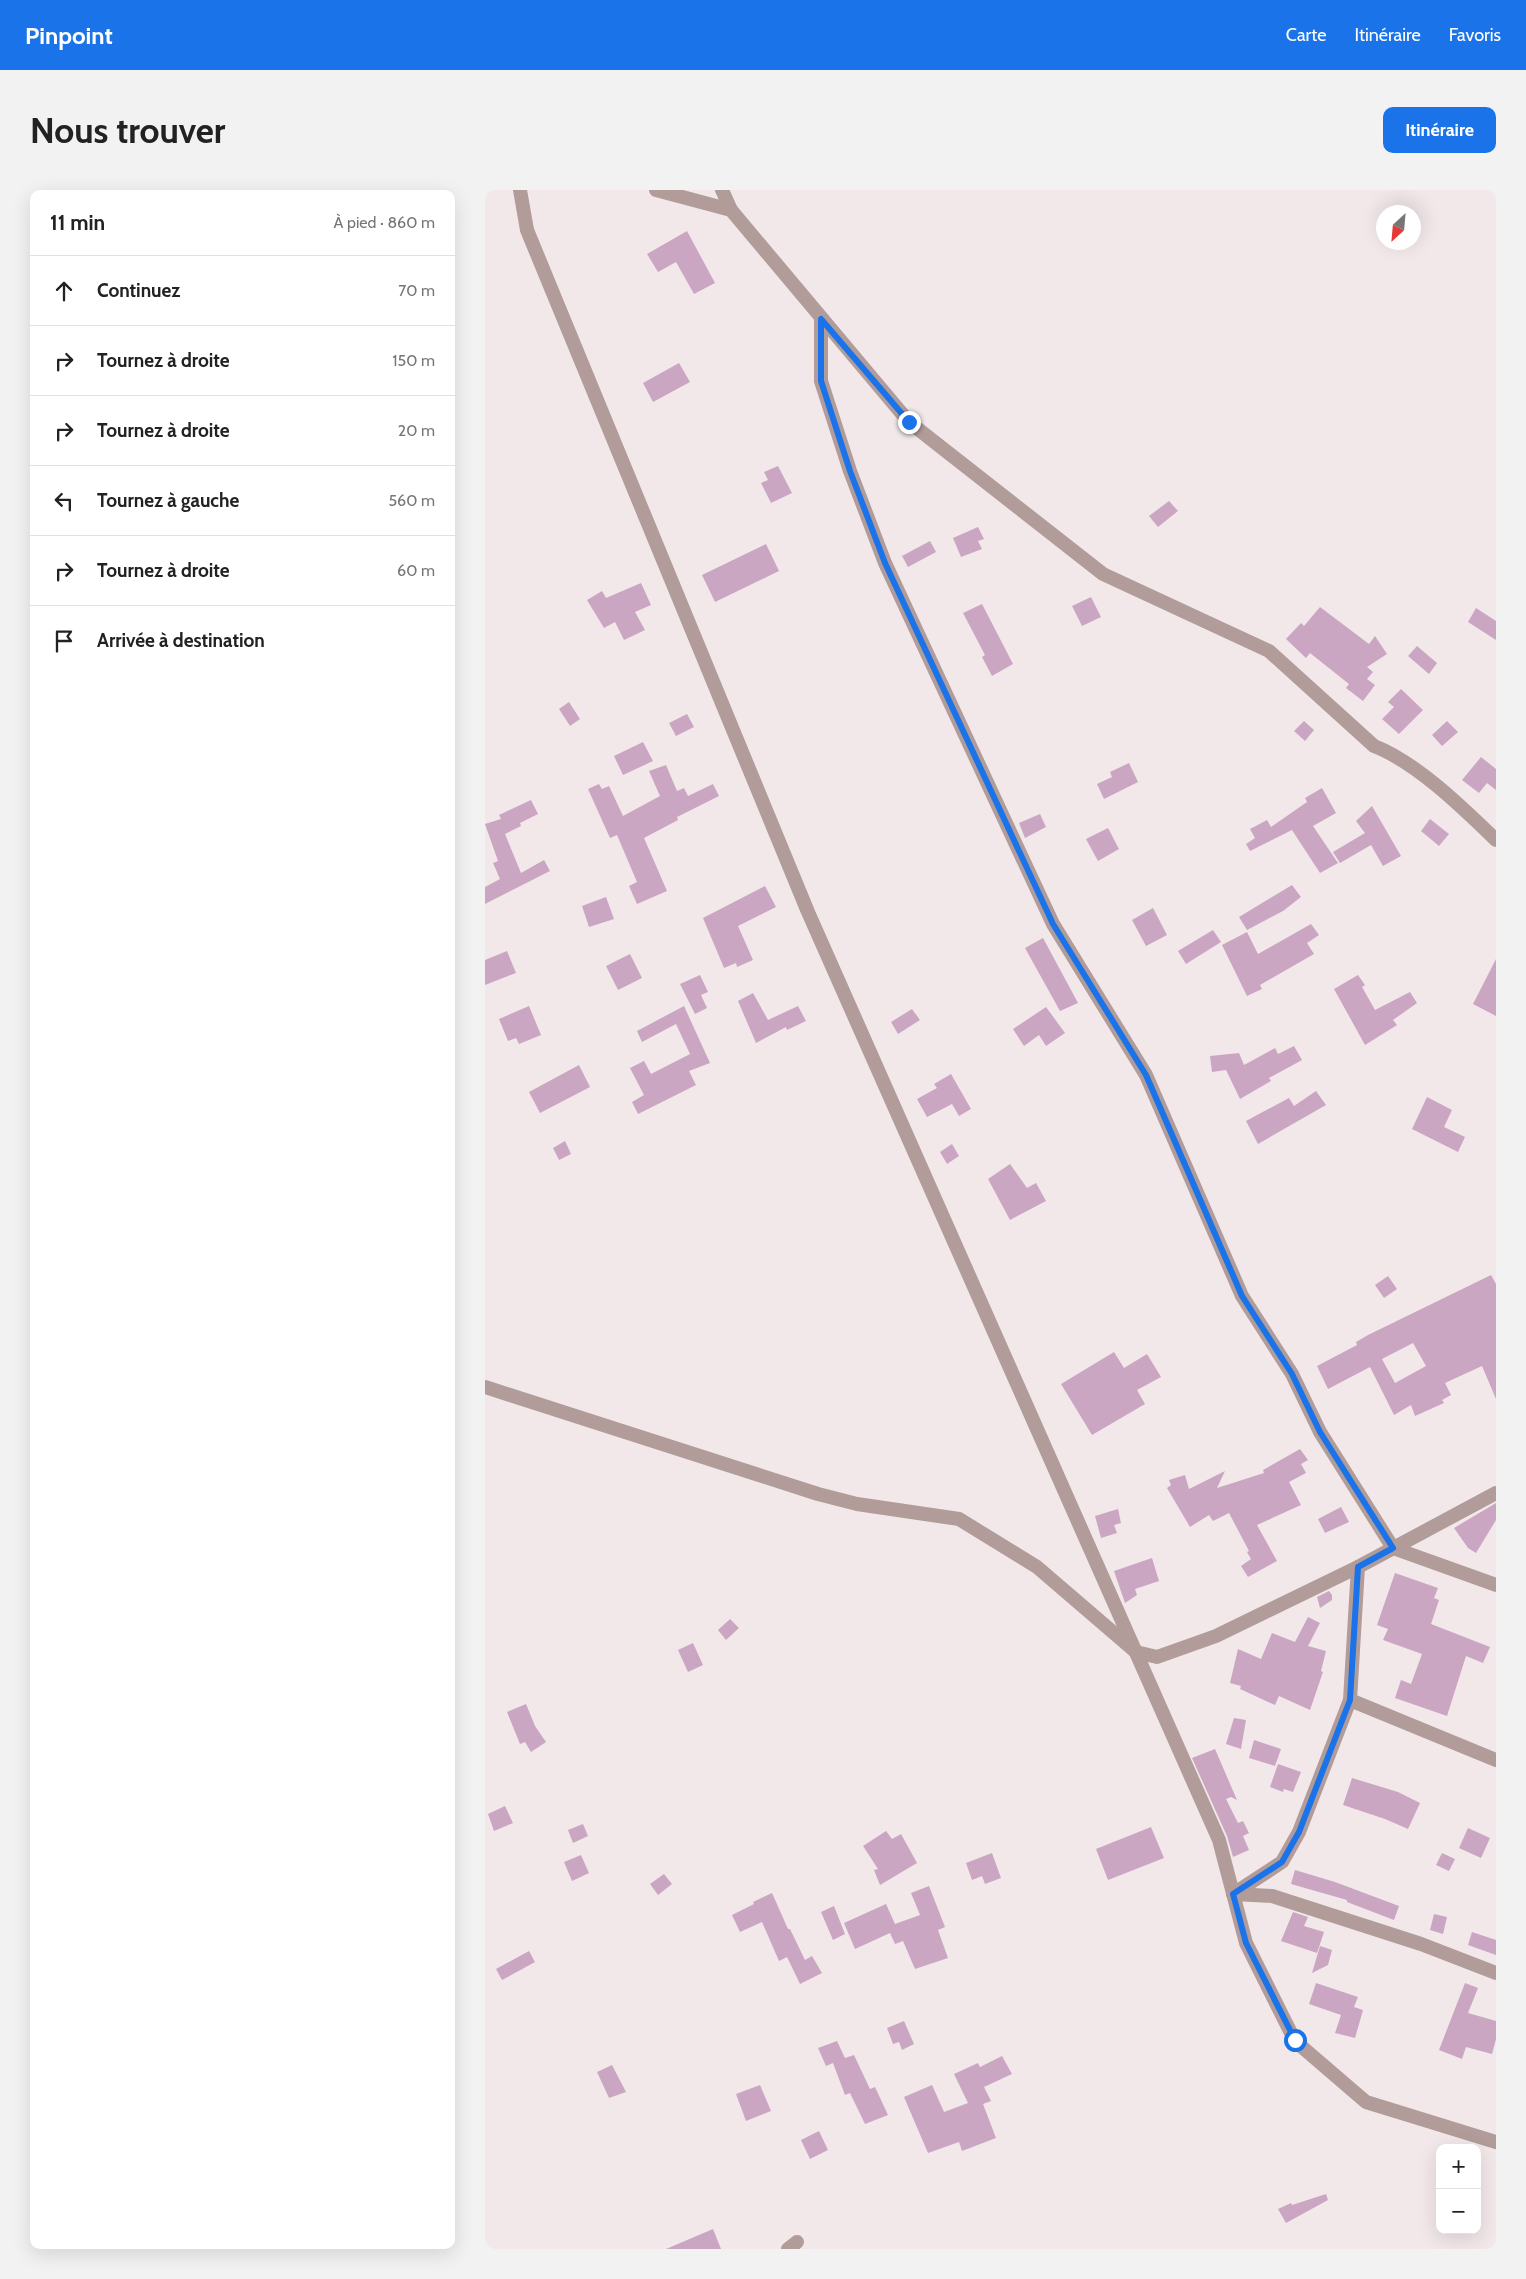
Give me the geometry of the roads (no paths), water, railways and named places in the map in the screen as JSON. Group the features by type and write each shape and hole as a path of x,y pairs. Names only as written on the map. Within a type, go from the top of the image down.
{"street":[{"path":"520,190 527,230 808,912 1219,1840 1246,1943 1295,2040 1365,2102 1496,2142"},
{"path":"656,190 731,210"},
{"path":"722,190 731,210 909,422 1103,574 1269,651 1374,746 1389,751 1454,799 1496,840"},
{"path":"821,319 821,381 850,471 885,563 1049,915 1146,1075 1242,1296 1292,1374 1320,1432 1393,1548 1496,1585"},
{"path":"485,1387 818,1494 857,1504 959,1519 1037,1568 1136,1652 1157,1657 1216,1636 1358,1567 1496,1493"},
{"path":"1233,1894 1282,1862 1299,1832 1350,1700 1358,1567"},
{"path":"1350,1700 1496,1760"},
{"path":"1233,1894 1272,1896 1421,1944 1496,1973"}]}
